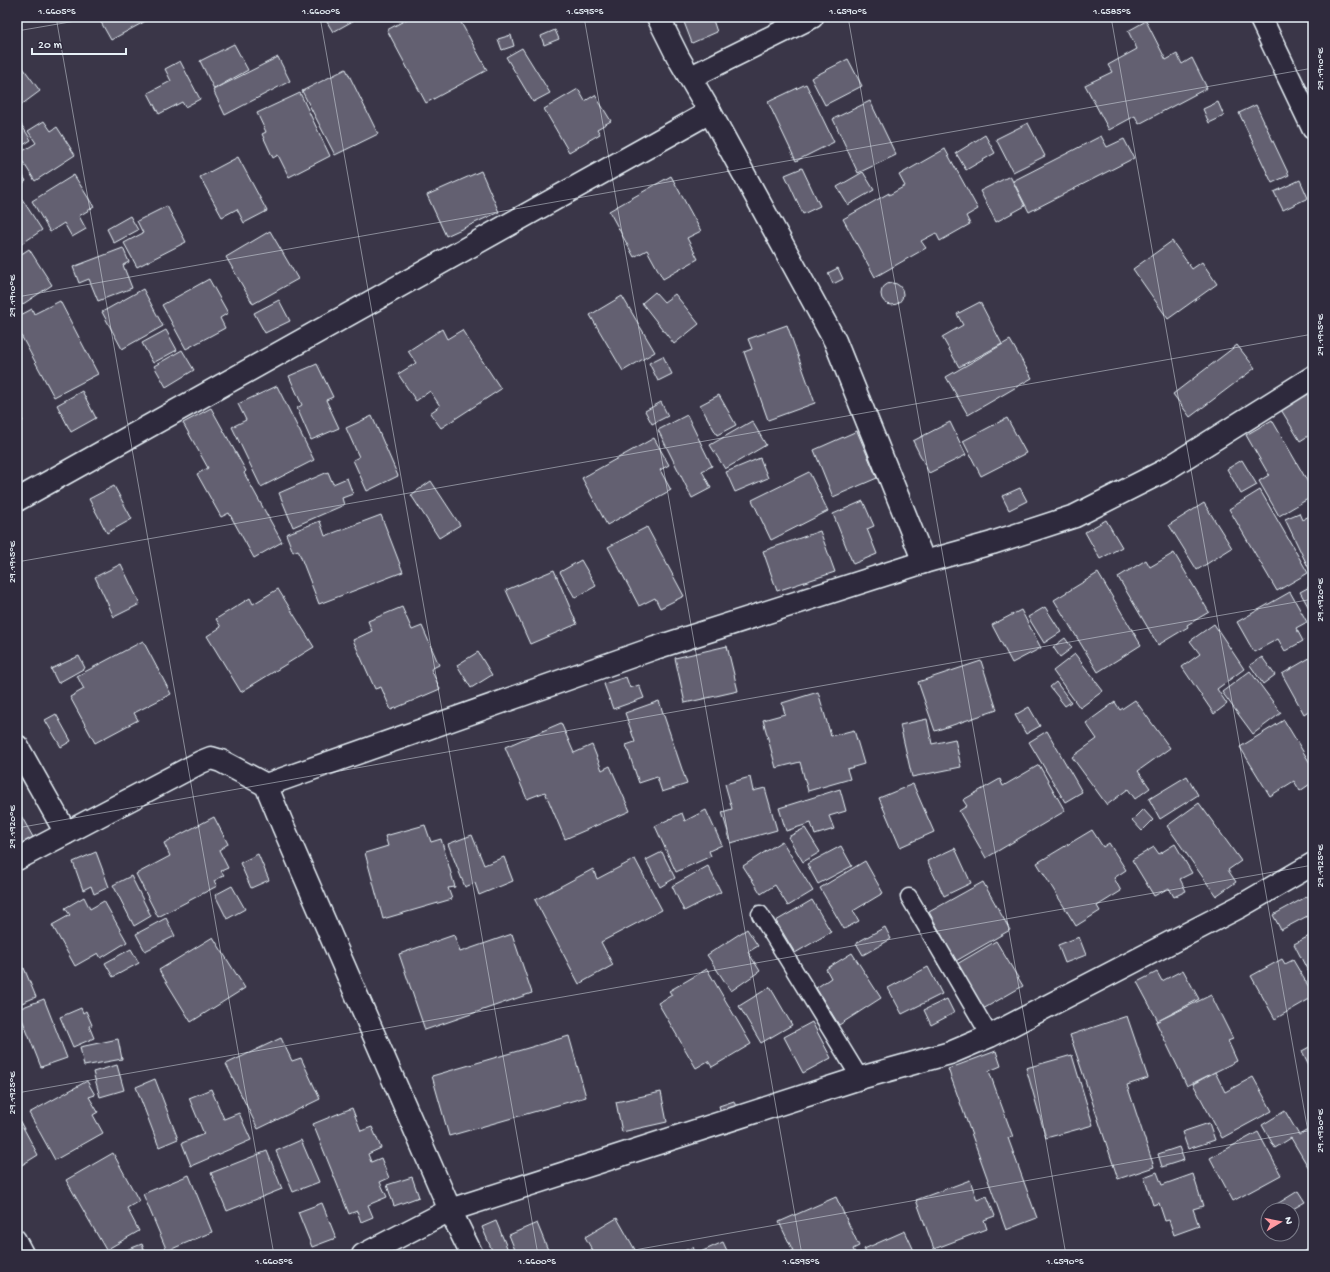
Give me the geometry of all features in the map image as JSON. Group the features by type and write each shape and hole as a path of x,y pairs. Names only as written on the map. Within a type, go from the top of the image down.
{"street":[{"path":"658,17 678,57 691,77 834,341 924,562"},
{"path":"691,77 812,17"},
{"path":"1260,17 1313,128"},
{"path":"17,500 710,112"},
{"path":"266,785 655,648 924,562 992,543 1075,516 1162,472 1313,377"},
{"path":"17,746 66,833"},
{"path":"17,859 211,758 220,761 266,785 450,1210 472,1255"},
{"path":"363,1255 450,1210 860,1078 950,1053 990,1036 1239,907 1313,864"}],"lane":[{"path":"909,897 990,1036"},
{"path":"760,914 860,1078"},
{"path":"17,1238 26,1255"}],"building":[{"path":"98,17 153,17 111,40"},
{"path":"324,17 360,17 333,32"},
{"path":"411,17 458,17 487,70 426,103 387,30"},
{"path":"682,17 712,17 717,32 692,43"},
{"path":"1146,21 1166,60 1177,54 1182,64 1192,58 1207,88 1139,124 1135,116 1109,130 1085,85 1112,72 1108,65 1137,49 1128,31"},
{"path":"555,30 559,39 544,45 541,36"},
{"path":"511,35 514,46 502,50 498,39"},
{"path":"234,44 248,70 214,89 200,61"},
{"path":"522,48 550,93 533,102 506,57"},
{"path":"278,57 290,81 225,115 213,90"},
{"path":"848,59 862,86 825,105 811,78"},
{"path":"180,61 200,99 185,107 182,102 159,114 148,93 171,81 165,69"},
{"path":"21,65 40,91 17,108 17,68"},
{"path":"346,69 378,134 335,155 302,91"},
{"path":"806,84 834,142 796,161 768,102"},
{"path":"578,89 585,101 595,95 611,121 597,129 600,134 569,152 544,109"},
{"path":"300,93 330,156 289,177 278,155 273,158 262,134 266,132 257,113"},
{"path":"870,101 896,155 858,173 833,119"},
{"path":"1218,102 1224,116 1209,123 1203,109"},
{"path":"1256,105 1289,175 1272,183 1239,113"},
{"path":"17,118 31,140 17,149"},
{"path":"44,121 51,131 57,127 75,155 35,181 18,154 36,143 28,131"},
{"path":"1028,123 1045,156 1013,172 996,139"},
{"path":"985,135 995,153 966,170 956,153"},
{"path":"1101,136 1107,147 1124,139 1134,158 1029,212 1013,181"},
{"path":"945,149 978,209 966,216 970,224 940,241 936,233 921,241 926,248 875,277 843,219 889,193 889,195 905,186 899,175"},
{"path":"238,157 267,211 244,223 237,209 222,217 200,177"},
{"path":"17,166 26,181 17,187"},
{"path":"802,168 820,206 803,214 785,175"},
{"path":"481,171 499,212 446,236 427,195"},
{"path":"863,172 874,190 848,205 837,187"},
{"path":"74,175 94,207 79,216 86,229 72,237 64,223 50,232 32,201"},
{"path":"671,176 701,231 687,238 698,259 663,279 647,250 634,257 609,211"},
{"path":"1010,176 1025,206 996,222 980,191"},
{"path":"1300,180 1308,198 1283,210 1274,192"},
{"path":"22,199 42,230 17,247 17,203"},
{"path":"167,206 186,242 137,267 124,243 143,233 137,221"},
{"path":"130,216 138,230 114,243 107,229"},
{"path":"270,231 298,279 253,304 226,257"},
{"path":"1172,241 1192,269 1202,262 1217,284 1168,319 1133,269"},
{"path":"123,248 129,262 123,265 132,288 98,301 89,279 79,283 73,267"},
{"path":"29,249 52,285 17,308 17,257"},
{"path":"838,268 843,279 833,284 828,273"},
{"path":"209,279 228,313 220,318 225,328 186,349 162,305"},
{"path":"892,283 900,286 903,294 900,302 892,305 884,302 881,294 884,286"},
{"path":"143,289 163,326 122,349 102,312"},
{"path":"655,292 664,302 675,294 699,324 674,344 642,303"},
{"path":"622,296 655,352 623,371 590,315"},
{"path":"279,300 290,321 265,333 254,313"},
{"path":"60,301 98,374 54,397 17,328 17,317 32,309 34,314"},
{"path":"980,302 1002,344 959,367 942,337 963,325 957,314"},
{"path":"787,325 815,403 768,420 744,352 752,349 748,339"},
{"path":"442,329 447,339 462,330 501,389 441,428 430,413 440,406 430,391 416,401 398,374 416,363 408,351"},
{"path":"166,330 177,350 153,363 142,343"},
{"path":"1010,340 1032,378 968,415 946,377"},
{"path":"1237,345 1255,368 1190,417 1173,394"},
{"path":"182,350 194,370 166,387 154,366"},
{"path":"663,356 672,374 658,381 649,363"},
{"path":"317,364 333,397 326,400 339,428 311,440 297,408 302,405 289,376"},
{"path":"1313,385 1313,433 1300,441 1280,408"},
{"path":"277,386 314,460 261,487 232,427 246,420 238,404"},
{"path":"82,391 96,418 71,432 57,405"},
{"path":"719,395 736,425 717,435 700,405"},
{"path":"661,402 668,416 652,424 645,411"},
{"path":"211,408 246,471 244,473 282,542 254,558 229,513 221,517 197,474 208,468 183,423"},
{"path":"17,411 23,421 17,424"},
{"path":"687,415 712,466 702,471 711,488 692,498 658,430"},
{"path":"372,416 398,476 367,491 353,460 359,457 346,428"},
{"path":"1007,418 1026,453 981,476 963,441"},
{"path":"1272,420 1313,491 1313,496 1279,516 1259,481 1269,475 1246,435"},
{"path":"752,421 766,445 725,469 710,445"},
{"path":"950,422 966,455 929,473 913,441"},
{"path":"857,431 877,478 833,497 814,450"},
{"path":"654,438 669,465 660,470 671,490 607,525 582,478"},
{"path":"760,458 768,478 735,492 726,472"},
{"path":"1242,460 1257,485 1241,494 1227,469"},
{"path":"328,472 333,484 347,478 353,494 342,498 344,505 293,527 279,493"},
{"path":"809,472 828,511 771,540 752,500"},
{"path":"431,481 460,525 439,538 411,495"},
{"path":"114,486 132,519 107,533 89,499"},
{"path":"1020,488 1027,501 1009,510 1002,496"},
{"path":"1260,490 1308,573 1277,591 1229,509"},
{"path":"863,501 874,526 867,529 877,554 853,564 833,514"},
{"path":"1204,503 1232,548 1197,570 1169,525"},
{"path":"1299,513 1302,520 1313,514 1313,572 1311,573 1285,519"},
{"path":"381,515 403,572 319,604 298,550 293,552 286,534 320,521 325,536"},
{"path":"1106,520 1122,547 1100,559 1085,532"},
{"path":"647,527 684,596 660,608 655,598 639,606 608,547"},
{"path":"820,531 835,572 777,591 763,551"},
{"path":"1174,553 1209,612 1158,645 1118,577 1146,560 1150,567"},
{"path":"581,560 596,586 575,598 560,572"},
{"path":"121,564 140,604 114,617 95,577"},
{"path":"554,570 577,624 530,644 506,590"},
{"path":"1098,573 1141,645 1098,672 1054,600"},
{"path":"1313,585 1313,615 1300,592"},
{"path":"278,589 314,647 241,692 207,636 221,627 216,619 250,598 253,604"},
{"path":"1290,592 1307,622 1296,628 1303,641 1285,651 1278,639 1254,652 1237,622"},
{"path":"402,607 412,630 422,626 439,665 431,669 440,689 391,710 381,687 375,689 353,640 372,631 368,621"},
{"path":"1045,607 1061,632 1044,643 1028,617"},
{"path":"1021,610 1041,648 1012,663 992,625"},
{"path":"1214,624 1244,669 1217,689 1227,704 1214,714 1182,667 1200,654 1190,641"},
{"path":"1065,638 1072,648 1060,657 1053,647"},
{"path":"143,641 171,694 134,713 138,720 95,743 70,697 84,689 77,676"},
{"path":"727,646 738,691 685,703 675,658"},
{"path":"478,652 492,675 471,688 457,665"},
{"path":"1075,654 1103,691 1080,708 1053,671"},
{"path":"79,656 85,668 58,683 51,669"},
{"path":"1313,656 1313,708 1304,714 1282,674"},
{"path":"1262,657 1275,675 1263,684 1250,665"},
{"path":"981,661 997,710 935,731 918,682"},
{"path":"1250,671 1281,713 1253,734 1222,692"},
{"path":"626,677 630,688 639,685 644,698 613,709 604,684"},
{"path":"1056,682 1071,702 1065,706 1050,687"},
{"path":"818,692 831,736 854,730 864,764 847,769 850,779 808,791 800,762 776,768 763,720 785,714 782,703"},
{"path":"1135,700 1170,748 1138,771 1150,788 1135,799 1128,789 1107,805 1072,757 1097,739 1086,723 1115,702 1120,710"},
{"path":"659,701 687,784 662,792 657,777 639,783 626,745 635,742 625,713"},
{"path":"1029,707 1040,726 1026,734 1015,715"},
{"path":"56,714 71,741 61,747 45,720"},
{"path":"927,719 932,744 955,739 961,767 912,777 900,725"},
{"path":"1284,720 1313,768 1313,782 1300,791 1294,781 1270,796 1240,747"},
{"path":"561,723 574,753 592,745 602,770 610,766 630,811 565,839 545,792 527,799 505,747"},
{"path":"1047,731 1082,792 1065,802 1029,742"},
{"path":"1039,765 1065,811 986,858 959,811 967,806 963,800 1000,779 1003,786"},
{"path":"1187,776 1198,795 1160,819 1149,799"},
{"path":"750,777 753,791 765,788 777,830 731,843 722,812 732,809 725,784"},
{"path":"913,784 934,832 900,847 879,798"},
{"path":"840,789 846,811 829,816 834,829 815,835 811,823 786,831 779,808"},
{"path":"1199,803 1241,861 1228,870 1236,882 1216,896 1167,826"},
{"path":"1143,809 1153,820 1142,831 1132,820"},
{"path":"706,810 722,845 709,851 711,856 676,872 655,826 682,813 685,821"},
{"path":"19,812 33,837 19,845 17,842 17,813"},
{"path":"214,817 228,844 219,850 228,868 221,871 224,875 214,881 217,886 158,917 136,874 170,856 164,843"},
{"path":"425,825 431,842 441,839 455,887 448,888 452,899 383,919 365,853 388,846 385,836"},
{"path":"805,828 820,852 803,862 788,837"},
{"path":"1092,830 1103,847 1109,843 1126,870 1114,878 1121,891 1097,906 1100,911 1076,926 1037,863"},
{"path":"472,835 484,865 504,857 513,881 479,895 475,883 465,887 448,844"},
{"path":"782,841 813,891 788,906 775,885 761,894 743,866"},
{"path":"1175,844 1192,873 1180,879 1186,891 1174,897 1169,888 1154,896 1132,860 1154,847 1159,854"},
{"path":"841,846 852,866 818,884 807,864"},
{"path":"955,848 971,883 944,896 927,861"},
{"path":"96,852 109,887 94,894 91,886 83,890 73,862"},
{"path":"662,852 675,878 660,887 646,860"},
{"path":"258,854 269,880 251,888 240,863"},
{"path":"635,859 662,910 601,942 613,965 579,984 535,900 593,869 597,879"},
{"path":"865,861 883,893 853,911 859,921 844,929 820,888"},
{"path":"708,866 721,892 684,911 672,886"},
{"path":"131,876 151,916 134,926 113,885"},
{"path":"983,882 1010,930 956,961 929,912"},
{"path":"232,886 245,909 227,919 215,895"},
{"path":"1308,896 1313,905 1313,913 1281,930 1273,915"},
{"path":"84,897 90,909 104,901 127,942 101,958 98,953 75,966 52,925 70,915 65,908"},
{"path":"812,900 831,932 795,953 776,921"},
{"path":"166,918 175,936 145,951 136,934"},
{"path":"885,927 891,939 863,955 856,943"},
{"path":"747,929 758,946 748,952 760,971 731,991 707,955"},
{"path":"512,934 532,993 425,1030 399,954 454,935 460,952"},
{"path":"1313,934 1313,981 1294,944"},
{"path":"213,937 245,988 191,1022 159,970"},
{"path":"1079,937 1086,955 1065,963 1058,945"},
{"path":"996,941 1023,986 983,1009 957,964"},
{"path":"131,949 139,963 113,977 105,963"},
{"path":"852,953 881,998 839,1025 816,988 831,978 826,969"},
{"path":"1282,959 1285,964 1293,960 1313,994 1313,997 1275,1019 1251,976"},
{"path":"928,967 942,994 902,1014 888,988"},
{"path":"24,968 36,997 17,1005 17,971"},
{"path":"707,969 751,1044 712,1067 708,1061 696,1068 658,1003 672,995 669,991"},
{"path":"1183,970 1199,999 1158,1021 1137,982 1157,972 1162,981"},
{"path":"770,987 792,1025 761,1043 739,1006"},
{"path":"1211,995 1233,1039 1228,1041 1237,1061 1187,1086 1156,1022"},
{"path":"44,999 67,1058 41,1067 18,1009"},
{"path":"947,999 954,1013 931,1025 924,1010"},
{"path":"81,1008 83,1013 86,1011 92,1025 89,1026 94,1038 73,1047 60,1017"},
{"path":"1127,1016 1148,1078 1127,1085 1154,1167 1118,1179 1070,1035"},
{"path":"812,1022 831,1058 803,1073 784,1037"},
{"path":"569,1036 586,1097 449,1136 432,1076"},
{"path":"281,1038 292,1061 301,1058 320,1099 258,1129 226,1064"},
{"path":"118,1039 122,1059 84,1066 80,1047"},
{"path":"1313,1045 1313,1073 1302,1051"},
{"path":"996,1051 1001,1066 989,1071 1013,1137 1008,1138 1037,1218 1006,1230 948,1069"},
{"path":"1072,1055 1093,1125 1046,1138 1026,1068"},
{"path":"117,1065 124,1090 100,1097 93,1072"},
{"path":"1215,1072 1225,1092 1253,1077 1272,1111 1222,1138 1193,1084"},
{"path":"155,1079 178,1139 159,1147 136,1087"},
{"path":"87,1081 95,1095 89,1097 98,1112 93,1115 103,1133 55,1160 29,1113"},
{"path":"211,1089 224,1119 239,1113 251,1140 191,1166 182,1143 204,1134 189,1098"},
{"path":"661,1092 667,1122 622,1132 616,1102"},
{"path":"734,1101 737,1110 722,1115 719,1106"},
{"path":"352,1108 361,1131 372,1127 381,1148 368,1154 371,1162 381,1158 389,1178 380,1182 387,1197 368,1205 373,1217 361,1222 357,1211 349,1214 313,1124"},
{"path":"1285,1111 1299,1135 1313,1127 1313,1175 1291,1138 1275,1148 1262,1125"},
{"path":"17,1116 38,1155 17,1168"},
{"path":"1209,1123 1215,1140 1188,1149 1182,1132"},
{"path":"1258,1132 1281,1175 1233,1201 1210,1158"},
{"path":"301,1140 319,1182 293,1192 276,1151"},
{"path":"1179,1147 1184,1160 1162,1167 1158,1154"},
{"path":"267,1151 282,1189 227,1211 211,1173"},
{"path":"113,1153 139,1201 127,1208 139,1231 106,1250 66,1180"},
{"path":"1157,1172 1162,1185 1193,1174 1203,1206 1193,1209 1199,1226 1174,1235 1169,1220 1165,1221 1159,1203 1153,1205 1144,1177"},
{"path":"189,1175 212,1232 167,1251 143,1194"},
{"path":"412,1177 419,1197 394,1206 387,1185"},
{"path":"970,1180 977,1200 987,1196 995,1216 984,1220 987,1229 934,1249 916,1200"},
{"path":"1298,1191 1305,1202 1300,1205 1300,1202 1280,1202"},
{"path":"836,1197 859,1246 853,1249 856,1255 795,1255 779,1222"},
{"path":"322,1203 336,1238 312,1247 298,1212"},
{"path":"617,1218 638,1255 595,1255 585,1237"},
{"path":"496,1221 508,1250 494,1255 482,1227"},
{"path":"537,1223 550,1255 517,1255 509,1235"},
{"path":"905,1231 916,1255 867,1255 864,1249"},
{"path":"723,1242 729,1255 674,1255 693,1247 696,1254"},
{"path":"142,1244 146,1255 113,1255"},
{"path":"1313,1246 1313,1255 1299,1255"}]}
